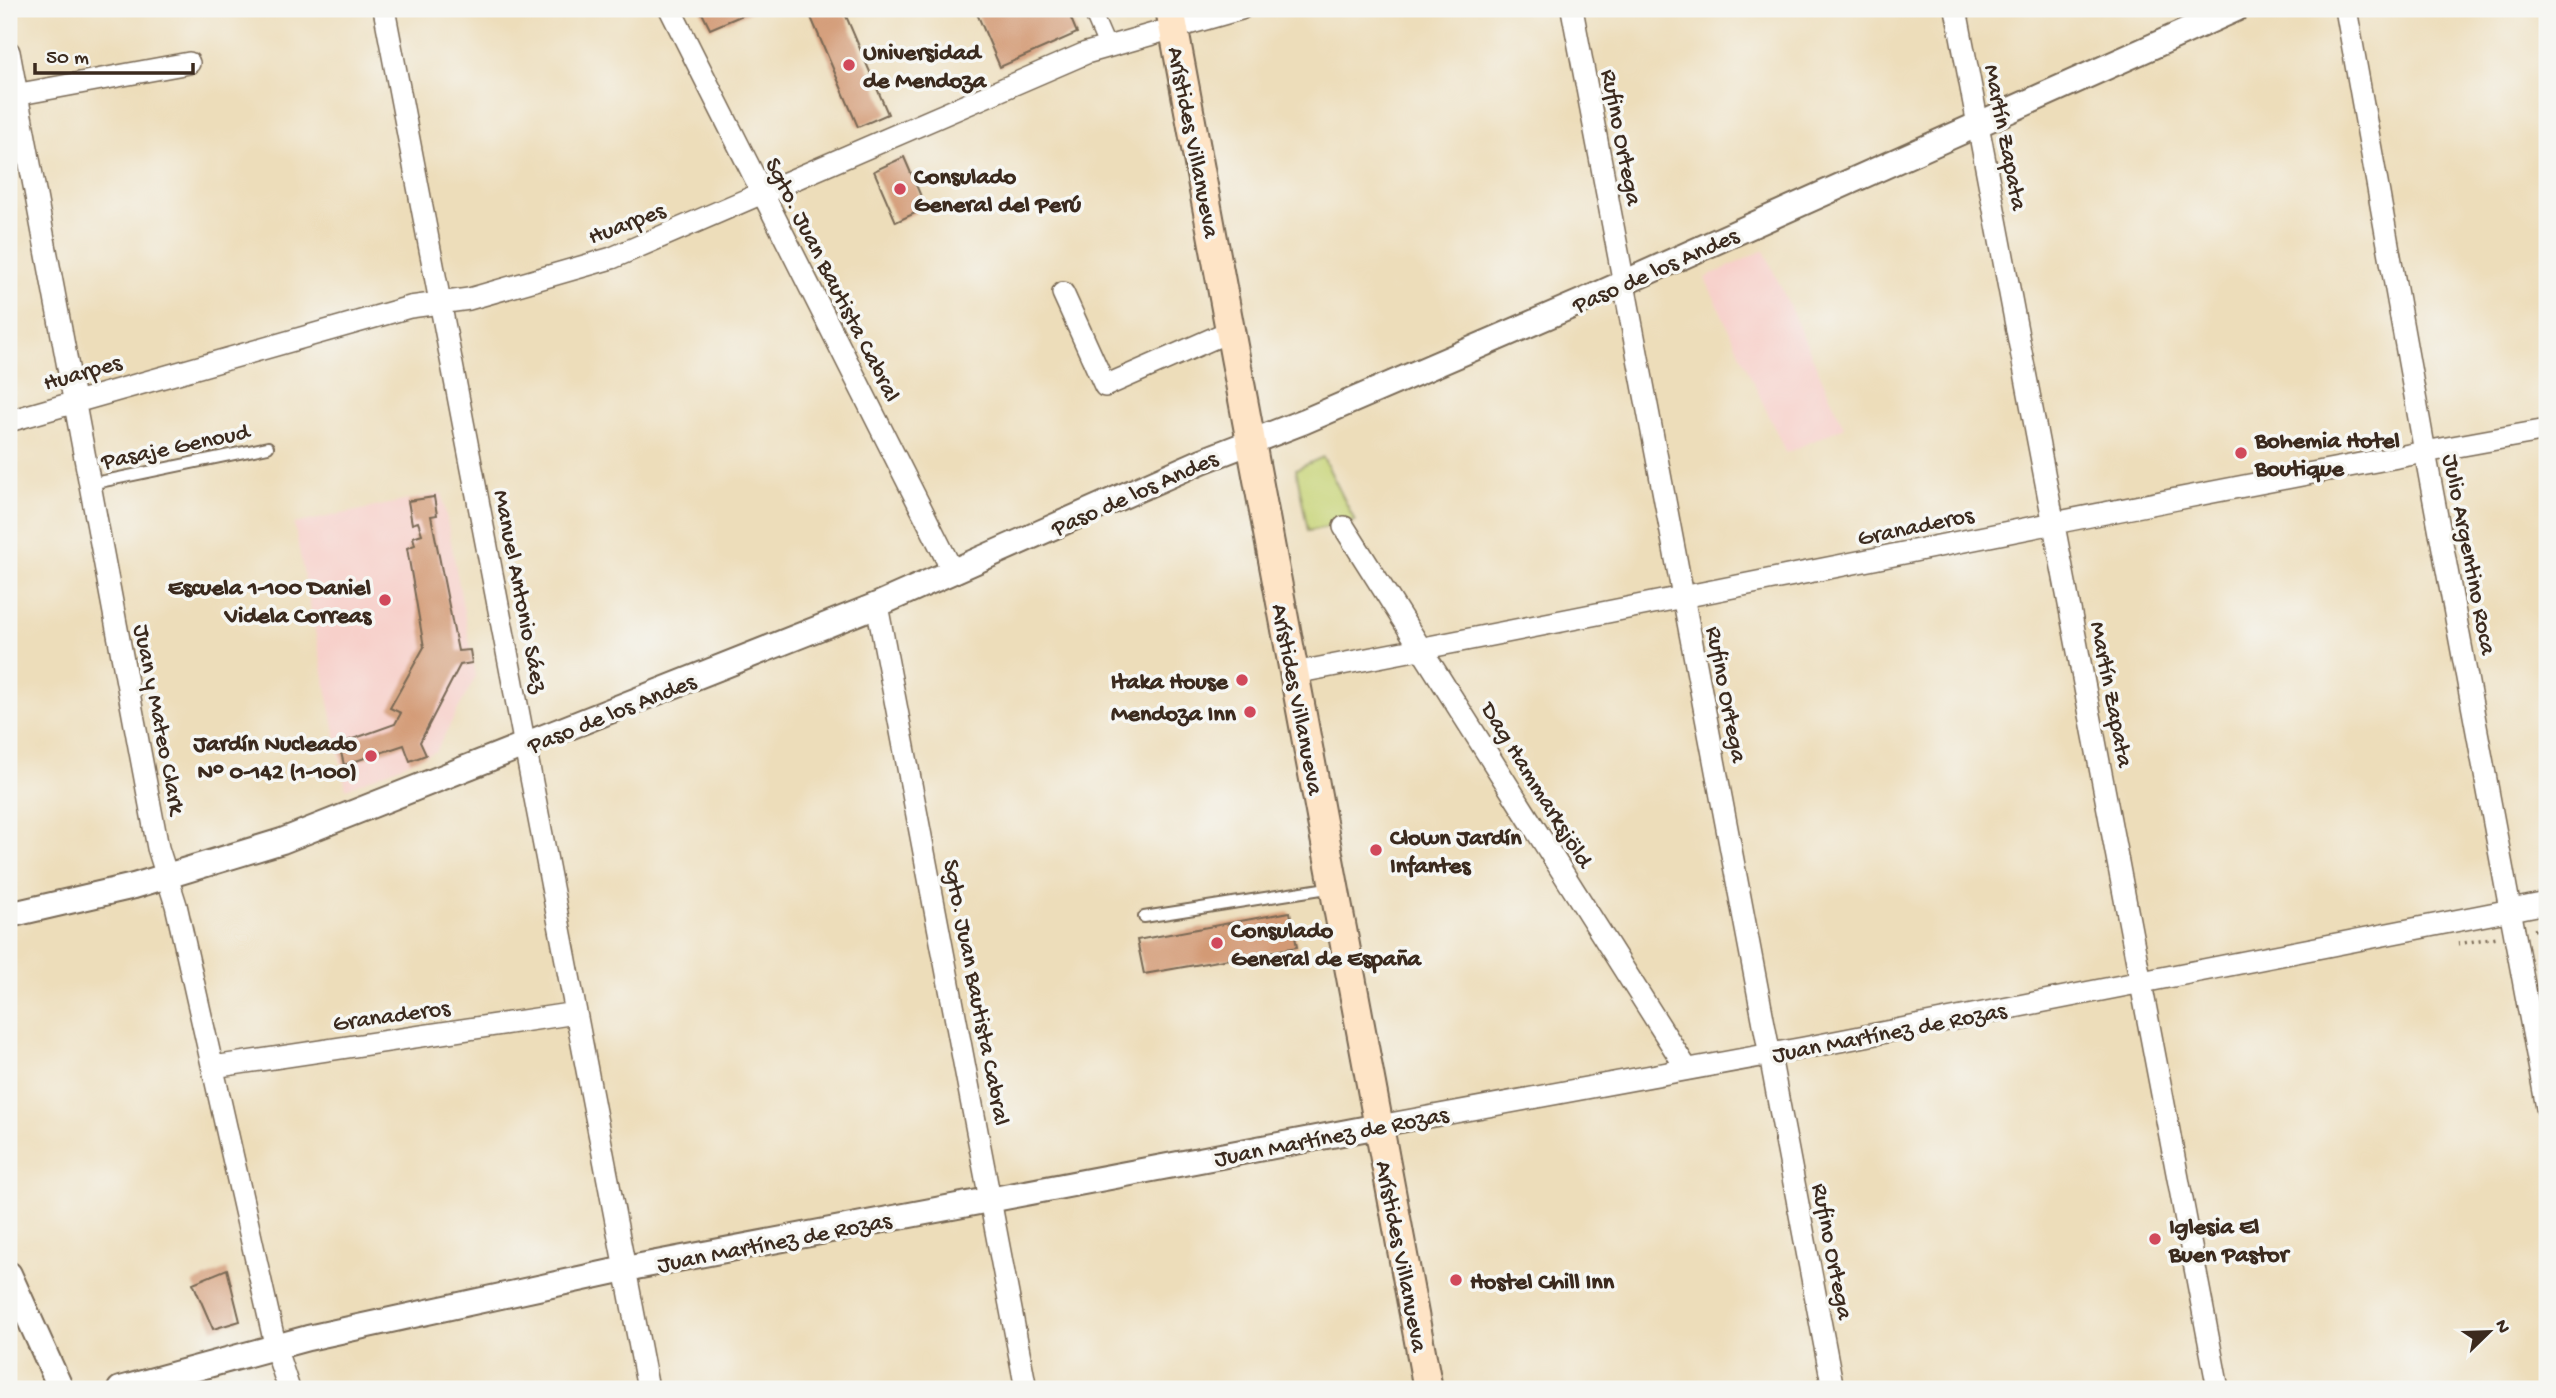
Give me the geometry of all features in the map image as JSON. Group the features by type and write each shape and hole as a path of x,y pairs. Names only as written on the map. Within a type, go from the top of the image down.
{"main road":[{"name":"Arístides Villanueva","path":"1172,18 1428,1389"}],"street":[{"name":"Manuel Antonio Sáez","path":"384,9 648,1389"},
{"name":"Sgto. Juan Bautista Cabral","path":"670,9 953,572"},
{"path":"1091,9 1107,46"},
{"name":"Huarpes","path":"9,421 74,400 410,307 486,295 612,258 1172,18 1241,9"},
{"name":"Rufino Ortega","path":"1572,9 1833,1389"},
{"name":"Martín Zapata","path":"1956,9 2218,1389"},
{"name":"Paso de los Andes","path":"9,915 167,877 282,841 525,747 877,605 1624,283 1978,122 2236,9"},
{"name":"Julio Argentino Roca","path":"2346,9 2547,1108"},
{"name":"Juan y Mateo Clark","path":"9,52 13,95 74,400 158,848 213,1067 276,1346 289,1389"},
{"path":"13,95 189,63"},
{"path":"1063,293 1105,386 1230,331"},
{"name":"Granaderos","path":"1294,673 1684,599 2054,523 2547,430"},
{"name":"Dag Hammarksjöld","path":"1344,527 1688,1069"},
{"name":"Sgto. Juan Bautista Cabral","path":"877,605 1026,1389"},
{"name":"Juan Martínez de Rozas","path":"120,1389 276,1346 625,1269 1770,1054 2547,903"},
{"name":"Granaderos","path":"213,1067 576,1013"},
{"path":"9,1274 61,1389"}],"lane":[{"name":"Pasaje Genoud","path":"90,484 268,447"},
{"path":"1144,917 1334,887"}],"shaded area":[{"path":"1764,250 1844,427 1786,453 1705,278"},
{"name":"Escuela 1-100 Daniel Videla Correas","path":"442,493 476,676 436,751 346,789 294,524"}],"green space":[{"path":"1323,457 1355,521 1308,531 1296,469"}],"building":[{"path":"700,9 757,9 710,29"},
{"name":"Universidad de Mendoza","path":"825,9 843,9 888,114 858,127 810,15"},
{"name":"Universidad de Mendoza","path":"975,9 1067,9 1077,33 1000,67"},
{"name":"Consulado General del Perú","path":"904,157 926,208 896,222 874,171"},
{"path":"434,497 437,515 431,516 458,651 470,650 472,663 460,665 420,742 426,755 410,761 404,745 344,765 339,744 395,724 401,713 390,708 424,647 407,548 415,545 413,537 422,534 418,522 412,524 408,501"},
{"name":"Consulado General de España","path":"1290,912 1297,947 1144,974 1137,940"},
{"path":"227,1269 240,1321 213,1329 193,1283"}],"place":[{"name":"Universidad de Mendoza","path":"849,65"},
{"name":"Consulado General del Perú","path":"900,189"},
{"name":"Bohemia Hotel Boutique","path":"2241,453"},
{"name":"Escuela 1-100 Daniel Videla Correas","path":"385,600"},
{"name":"Itaka House","path":"1242,680"},
{"name":"Mendoza Inn","path":"1250,712"},
{"name":"Jardín Nucleado N° 0-142 (1-100)","path":"371,756"},
{"name":"Clown Jardín Infantes","path":"1376,850"},
{"name":"Consulado General de España","path":"1217,943"},
{"name":"Iglesia El Buen Pastor","path":"2155,1239"},
{"name":"Hostel Chill Inn","path":"1456,1280"}]}
